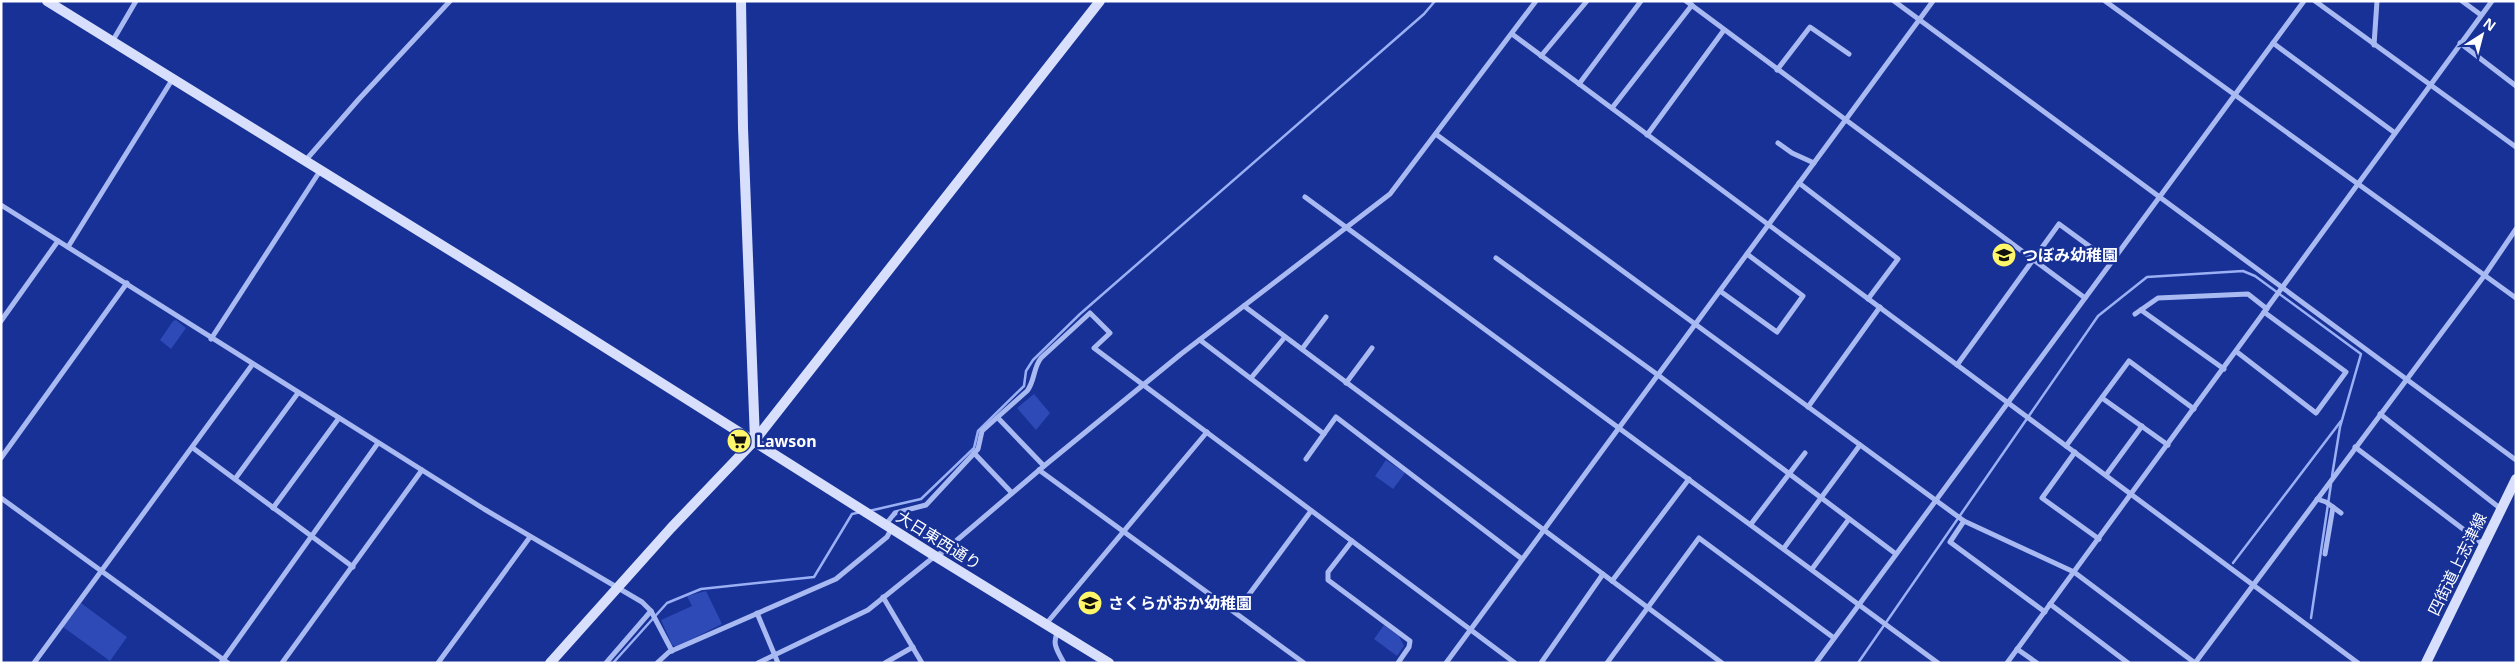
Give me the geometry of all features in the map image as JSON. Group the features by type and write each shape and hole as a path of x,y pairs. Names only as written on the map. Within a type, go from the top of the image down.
{"street":[{"name":"大日東西通り","path":"47,1 755,440 935,556 1110,663"},
{"path":"112,42 136,1"},
{"path":"304,161 358,99 450,1"},
{"path":"741,1 743,128 755,440"},
{"path":"550,663 617,587 755,440 1100,1"},
{"path":"758,663 773,654 868,610 935,556 943,552 1042,468 1200,340 1390,194 1437,135 1536,1"},
{"path":"1541,56 1587,1"},
{"path":"1579,84 1641,1"},
{"path":"1686,1 2085,298"},
{"path":"1894,1 2159,197 2279,291 2516,460"},
{"path":"1446,663 1933,1"},
{"path":"2105,1 2516,298"},
{"path":"1816,663 2304,1"},
{"path":"2315,1 2516,147"},
{"path":"2374,45 2377,1"},
{"path":"2462,1 2481,16"},
{"path":"2007,663 2492,1"},
{"path":"1612,108 1692,6"},
{"path":"1777,70 1810,27 1849,54"},
{"path":"1647,134 1724,30"},
{"path":"1512,34 2358,663"},
{"path":"2273,43 2395,133"},
{"path":"2460,43 2516,86"},
{"path":"68,247 172,80"},
{"path":"1437,135 1964,522 2074,572 2195,663 2484,276 2516,229"},
{"path":"1778,142 1792,153 1814,163"},
{"path":"211,339 320,171"},
{"path":"1799,183 1898,259 1868,299"},
{"path":"1305,197 1938,663"},
{"path":"1,206 127,283 211,339 378,443 642,602 651,611 672,651"},
{"path":"1957,365 2059,224 2111,262"},
{"path":"1,321 58,241"},
{"path":"1720,291 1776,332 1798,303 1803,296 1747,254"},
{"path":"1496,258 1658,375 1896,554"},
{"path":"1,458 127,283"},
{"path":"2135,314 2158,298 2248,294 2265,311 2346,372 2316,413 2236,352"},
{"path":"1244,306 1722,663"},
{"path":"1808,407 1880,307"},
{"path":"2141,310 2224,369"},
{"path":"657,663 672,651 836,579 887,537 894,513 926,505 978,449 982,431 1031,386 1034,369 1041,358 1090,313 1110,333 1094,348 1515,663"},
{"path":"1302,349 1326,317"},
{"path":"1250,378 1285,337"},
{"path":"1200,340 1324,434"},
{"path":"1346,383 1372,348"},
{"path":"2066,446 2129,361 2194,409"},
{"path":"34,663 252,365"},
{"path":"235,479 298,393"},
{"path":"2102,398 2168,445"},
{"path":"2380,414 2501,509"},
{"path":"1306,459 1336,417 1522,559"},
{"path":"273,508 339,418"},
{"path":"998,418 1042,468 1123,531 1304,663"},
{"path":"2106,476 2142,426"},
{"path":"1046,624 1207,432"},
{"path":"1,498 103,570 224,662 378,443"},
{"path":"1784,548 1860,445"},
{"path":"2355,447 2484,545"},
{"path":"193,448 352,566"},
{"path":"2075,452 2042,498 2099,539"},
{"path":"974,453 1012,493"},
{"path":"1751,524 1806,453"},
{"path":"282,663 422,470"},
{"path":"1612,581 1689,479"},
{"name":"四街道上志津線","path":"2426,663 2516,479"},
{"path":"2317,499 2341,513"},
{"path":"2325,554 2333,507"},
{"path":"1236,612 1311,511"},
{"path":"1812,569 1849,518"},
{"path":"1964,522 1950,542 2045,612"},
{"path":"438,663 530,536"},
{"path":"1607,663 1699,538 1834,638"},
{"path":"1352,541 1328,572 1328,580 1410,641 1409,647 1398,663"},
{"path":"1541,663 1603,574"},
{"path":"883,597 922,663"},
{"path":"2050,604 2128,663"},
{"path":"606,663 651,611"},
{"path":"756,613 778,663"},
{"path":"1058,632 1054,639 1054,644 1064,663"},
{"path":"885,663 913,647"},
{"path":"2017,649 2037,663"}],"shaded area":[{"path":"176,320 186,328 171,349 160,340 173,321"},
{"path":"1034,394 1050,413 1036,430 1017,408"},
{"path":"1386,460 1405,473 1393,489 1375,476"},
{"path":"706,591 722,624 676,647 672,645 661,620 692,606 687,596"},
{"path":"81,603 127,637 110,661 63,627"},
{"path":"1384,625 1399,636 1404,646 1397,656 1374,639"}],"waterway":[{"path":"869,511 921,499 974,448 978,431 1024,386 1026,371 1033,360 1080,314 1424,14 1435,1"},
{"path":"1858,663 2098,316 2147,277 2243,271 2255,276 2361,354 2340,427 2332,476"},
{"path":"2233,563 2341,421"},
{"path":"2311,618 2331,484"},
{"path":"613,663 667,603 701,589 814,577 852,514 861,512"}],"place":[{"name":"つぼみ幼稚園","path":"2004,255"},
{"name":"Lawson","path":"739,441"},
{"name":"さくらがおか幼稚園","path":"1090,603"}]}
